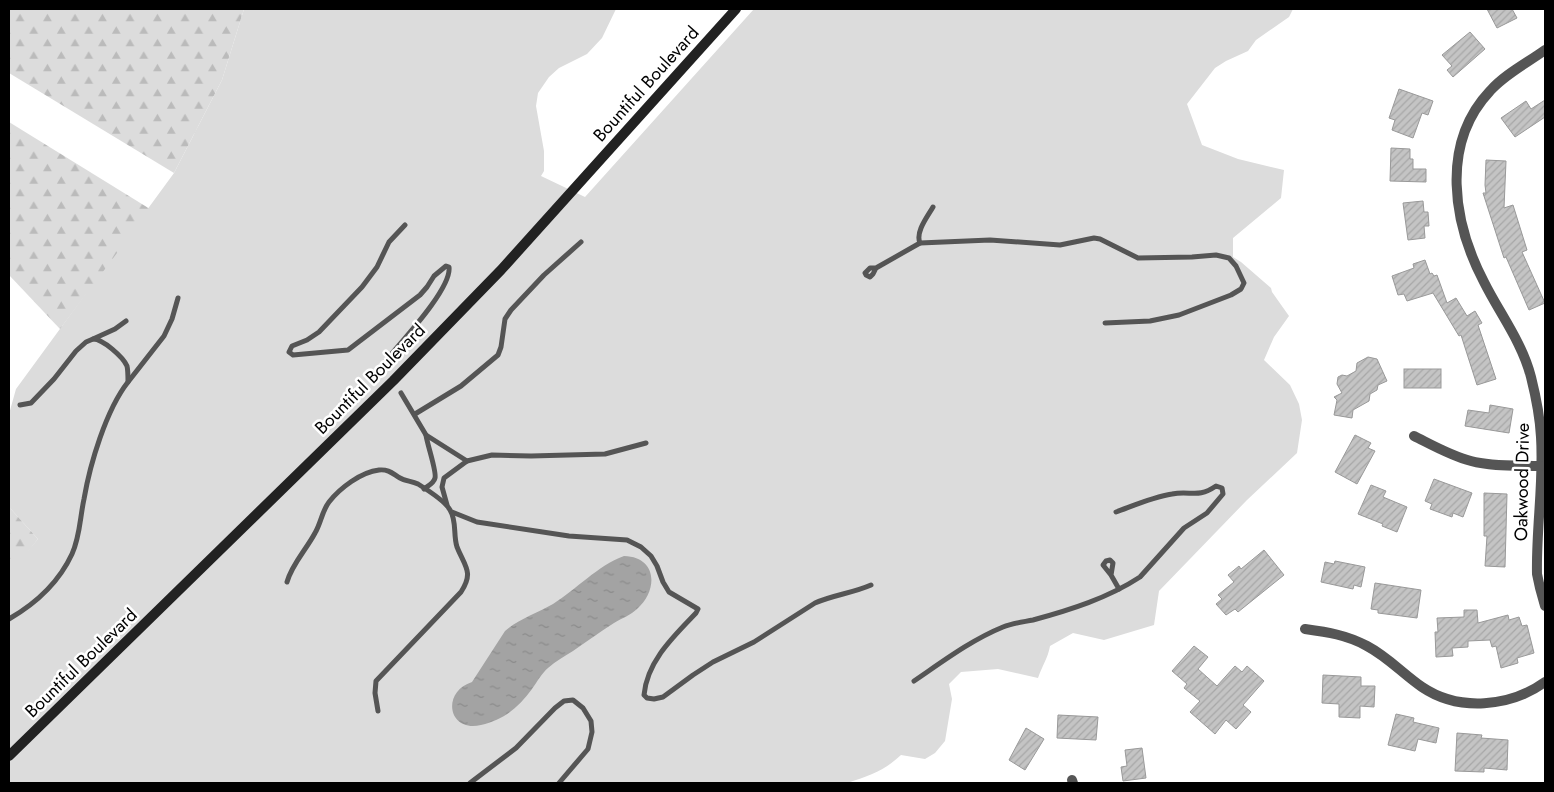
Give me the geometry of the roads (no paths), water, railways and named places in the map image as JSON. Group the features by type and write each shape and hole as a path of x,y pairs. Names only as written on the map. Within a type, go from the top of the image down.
{"main road":[{"name":"Bountiful Boulevard","path":"9,756 393,381 501,270 736,9"}],"street":[{"name":"Oakwood Drive","path":"1545,50 1502,80 1473,112 1461,140 1456,170 1460,214 1472,256 1484,284 1519,344 1530,374 1540,422 1541,466 1537,556 1540,588 1545,606"},
{"path":"1414,436 1471,461 1541,466"},
{"path":"1305,629 1337,634 1354,640 1380,653 1425,689 1452,700 1497,702 1524,695 1545,682"}],"lane":[{"path":"920,243 918,239 919,232 933,207"},
{"path":"386,369 384,363 431,306 445,282 450,271 449,267 446,266 440,270 420,295 348,350 293,355 289,352 289,349 307,340 329,323 362,287 377,267 389,242 405,225"},
{"path":"876,268 920,243 990,240 1060,245 1094,238 1100,239 1138,258 1216,255 1229,258 1243,278 1244,283 1241,289 1231,295 1179,315 1150,321 1105,324"},
{"path":"415,414 462,386 498,355 505,319 544,275 581,242"},
{"path":"9,618 38,599 53,584 72,554 92,459 113,408 128,382 164,336 178,298"},
{"path":"20,405 31,403 86,342 115,329 126,321"},
{"path":"93,339 98,339 106,344 121,358 127,367 128,382"},
{"path":"401,393 426,435 435,470 435,478 424,489"},
{"path":"426,435 467,460"},
{"path":"447,505 442,487 444,478 467,460 492,455 605,454 646,443"},
{"path":"287,582 289,574 317,530 328,503 342,488 359,477 378,470 387,470 401,479 418,484 447,505 452,512 457,547 467,566 467,583 461,592 376,681 375,693 378,710"},
{"path":"914,680 951,656 1004,627 1083,604 1119,589 1140,577 1184,528 1207,514 1224,491 1216,486 1205,493 1174,493 1116,512"},
{"path":"452,512 477,522 569,536 627,540 641,547 651,556 669,592 698,609 662,651 651,669 644,687 644,695 647,698 654,699 663,696 713,662 754,642 815,602 871,585"},
{"path":"1111,575 1119,589"},
{"path":"470,783 516,748 555,708 564,701 573,700 583,708 591,721 590,741 588,749 559,783"}],"water":[{"path":"624,556 643,562 649,568 651,576 649,593 637,609 551,665 522,702 504,716 489,723 470,726 461,723 455,718 452,710 456,694 462,687 472,682 505,631 553,604 596,572"}]}
